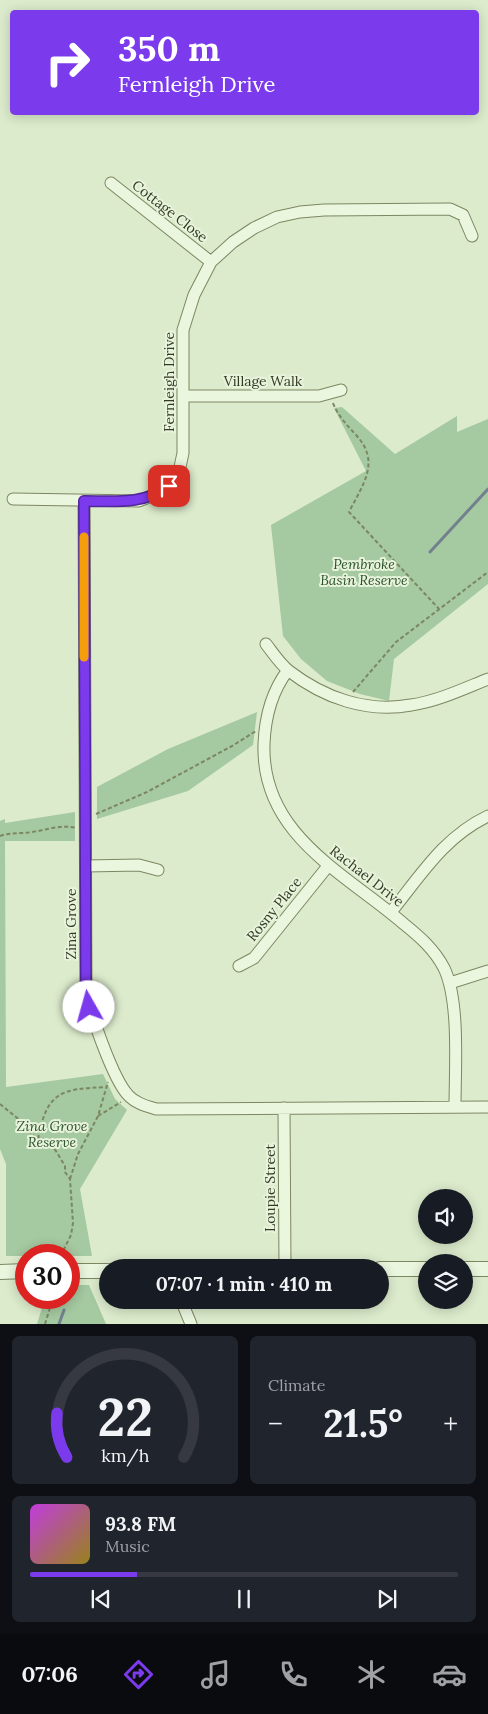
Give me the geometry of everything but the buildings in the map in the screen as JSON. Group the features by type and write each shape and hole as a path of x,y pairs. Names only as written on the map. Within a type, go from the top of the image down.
{"street":[{"name":"Cottage Close","path":"111,183 212,262"},
{"name":"Fernleigh Drive","path":"13,499 139,501 162,492 169,486 178,472 183,453 183,330 194,295 212,262 233,242 254,228 277,217 300,212 324,210 450,209 463,215 472,236"},
{"name":"Village Walk","path":"183,396 319,396 341,390"},
{"name":"Zina Grove","path":"84,501 86,990 89,1007 113,1067 123,1089 129,1097"},
{"path":"266,644 288,670 322,692 345,702 369,707 387,708 412,705 448,695 488,679"},
{"name":"Rachael Drive","path":"288,670 275,690 264,730 264,755 270,788 286,821 305,844 328,866 391,912 427,943 437,956 450,983 454,1002 455,1107"},
{"path":"391,912 447,843 462,831 488,816"},
{"path":"86,866 139,865 158,870"},
{"name":"Rosny Place","path":"239,966 254,958 328,866"},
{"path":"450,983 488,971"},
{"path":"129,1097 142,1105 156,1109 488,1106"},
{"name":"Loupie Street","path":"284,1108 285,1259"},
{"path":"389,1269 418,1269"},
{"path":"473,1269 488,1270"},
{"path":"0,1272 15,1271"},
{"path":"80,1271 99,1271"},
{"path":"185,1309 191,1324"}],"path":[{"path":"336,412 365,444 368,457 369,470 349,512 439,609"},
{"path":"345,702 396,642 488,572"},
{"path":"0,836 9,833 70,826 85,828 92,816 97,813 147,792 232,746 255,731 264,730"},
{"path":"66,1244 72,1230 70,1179 78,1154 98,1116 113,1067"},
{"path":"38,1139 44,1112 52,1100 62,1093 81,1088 107,1087"},
{"path":"98,1116 129,1097"},
{"path":"0,1104 38,1139 46,1141 56,1151 70,1179"},
{"path":"65,1166 74,1168"},
{"path":"45,1324 50,1309"}],"green space":[{"name":"Pembroke Basin Reserve","path":"342,407 395,454 457,416 457,432 488,419 488,584 394,659 389,701 360,694 327,681 301,659 283,636 271,525 366,471 334,408"},
{"path":"257,712 253,745 188,791 97,819 97,787 168,749"},
{"name":"Zina Grove Reserve","path":"75,812 75,841 5,841 6,1087 103,1074 115,1099 127,1110 80,1189 92,1256 80,1256 80,1244 15,1244 15,1256 6,1256 6,1164 0,1149 0,821 5,819 5,823"},
{"path":"80,1285 89,1285 106,1324 37,1324 42,1309 80,1309"}],"waterway":[{"path":"430,552 488,489"},
{"path":"59,1324 64,1310"}],"slow traffic":[{"path":"84,537 84,657"}],"route":[{"path":"89,1007 86,990 84,501 139,501 162,492 169,486"}]}
